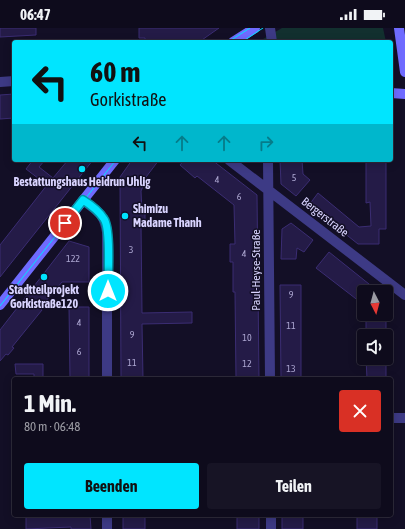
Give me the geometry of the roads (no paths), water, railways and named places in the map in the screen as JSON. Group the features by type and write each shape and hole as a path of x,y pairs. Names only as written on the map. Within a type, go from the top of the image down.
{"main road":[{"path":"236,40 255,28"},
{"path":"399,28 405,72"},
{"path":"393,93 405,94"},
{"path":"0,305 113,162"}],"street":[{"path":"270,28 272,40"},
{"path":"0,82 12,81"},
{"name":"Bergerstraße","path":"232,162 405,295"},
{"name":"Paul-Heyse-Straße","path":"268,162 270,377"},
{"path":"83,200 100,213 105,220 108,232 108,377"},
{"path":"393,418 405,418"},
{"path":"108,517 108,529"},
{"path":"271,517 271,529"}],"tram line":[{"path":"231,40 250,28"},
{"path":"245,40 263,28"},
{"path":"0,306 114,162"}],"place":[{"name":"Bestattungshaus Heidrun Uhlig","path":"82,169"},
{"name":"Shimizu Madame Thanh","path":"125,216"},
{"name":"Stadtteilprojekt Gorkistraße120","path":"44,277"}]}
